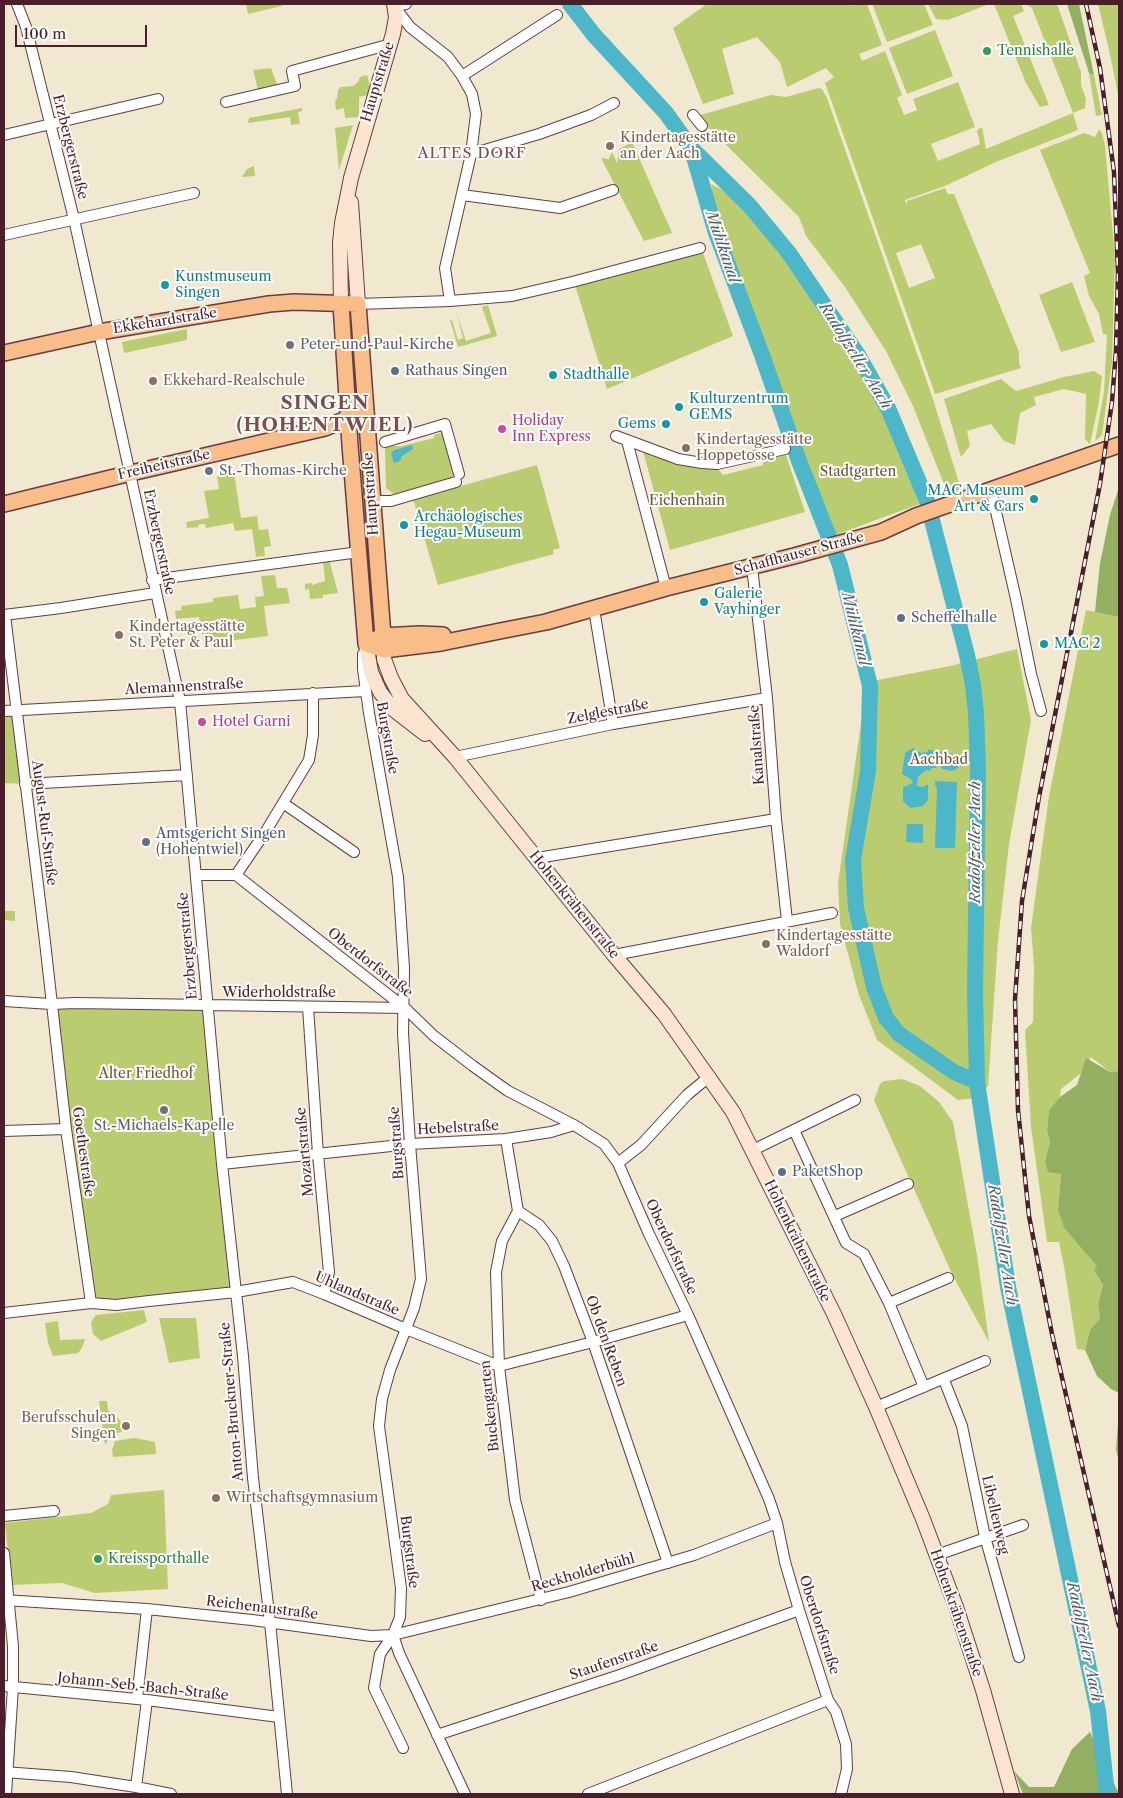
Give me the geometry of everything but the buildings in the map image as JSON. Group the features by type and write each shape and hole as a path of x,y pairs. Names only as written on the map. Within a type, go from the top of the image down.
{"main road":[{"name":"Hauptstraße","path":"366,644 350,445 341,304 340,243 351,178 366,122 391,44 398,5"},
{"name":"Hauptstraße","path":"349,189 383,643"},
{"name":"Ekkehardstraße","path":"4,353 100,332 269,304 294,302 358,304"},
{"name":"Freiheitstraße","path":"4,504 325,428 365,411"},
{"path":"325,428 339,435 350,445"},
{"name":"Schaffhauser Straße","path":"366,644 441,642 546,622 666,588 881,532 916,516 1119,445"},
{"name":"Hohenkrähenstraße","path":"383,643 384,659 390,678 402,699 455,757 614,955 664,1014 710,1076 733,1112 834,1314 876,1407 937,1555 983,1690 1012,1794"},
{"name":"Hohenkrähenstraße","path":"366,644 373,692 455,757"},
{"path":"373,692 390,694 402,699"}],"street":[{"name":"Erzbergerstraße","path":"17,4 26,27 74,219 131,473 152,580 180,700 207,1006"},
{"path":"398,5 410,27 448,57 462,76 472,94 476,114 471,154 445,268 450,301"},
{"path":"462,76 557,15"},
{"path":"226,102 295,86 292,71 391,44"},
{"path":"4,135 158,99"},
{"path":"471,154 539,134 591,115 614,103"},
{"path":"693,115 702,126"},
{"path":"462,195 560,208 613,190"},
{"path":"4,235 194,193"},
{"path":"358,304 450,301 520,294 700,248"},
{"path":"371,501 391,501 458,478 445,424 385,442"},
{"path":"616,436 678,460 702,463 717,464 785,449"},
{"path":"627,441 666,588"},
{"path":"991,490 1031,674 1041,711"},
{"path":"152,580 359,552"},
{"name":"Kanalstraße","path":"752,567 767,698 776,819 788,921"},
{"path":"5,615 155,593"},
{"path":"594,609 613,724"},
{"name":"August-Ruf-Straße","path":"5,615 52,1004"},
{"name":"Alemannenstraße","path":"4,711 17,712 180,700 313,693 373,692"},
{"name":"Burgstraße","path":"373,692 398,877 404,968 405,1008 403,1033 421,1279 414,1308 390,1370 382,1399 379,1426 401,1588 400,1617 393,1635"},
{"path":"196,874 236,876 309,760 314,720 313,693"},
{"name":"Zelglestraße","path":"455,757 613,724 767,698"},
{"path":"25,784 187,776"},
{"path":"283,803 354,852"},
{"path":"537,858 776,819"},
{"name":"Oberdorfstraße","path":"236,876 405,1008 442,1042 508,1091 574,1125 604,1144 618,1163 649,1234 688,1315 769,1499 799,1610 828,1700 836,1712 846,1744 847,1770 841,1794"},
{"path":"614,955 832,913"},
{"name":"Widerholdstraße","path":"4,1001 52,1004 405,1008"},
{"name":"Goethestraße","path":"52,1004 66,1129 91,1302"},
{"name":"Anton-Bruckner-Straße","path":"207,1006 253,1478 287,1794"},
{"name":"Mozartstraße","path":"308,1007 318,1154 329,1272 324,1294"},
{"path":"618,1163 641,1145 687,1095 710,1076"},
{"path":"753,1150 855,1100"},
{"name":"Hebelstraße","path":"222,1164 410,1144 506,1139 551,1132 574,1125"},
{"path":"4,1131 66,1129"},
{"path":"794,1130 846,1243 864,1254 889,1303 924,1387"},
{"path":"506,1139 518,1211"},
{"path":"835,1216 908,1184"},
{"name":"Ob den Reben","path":"518,1211 539,1225 552,1241 564,1266 593,1342 668,1563"},
{"name":"Buckengarten","path":"518,1211 502,1241 496,1272 499,1366 515,1500 541,1600"},
{"path":"889,1303 948,1278"},
{"name":"Uhlandstraße","path":"4,1313 91,1302 116,1305 236,1292 293,1282 499,1366"},
{"path":"499,1366 688,1315"},
{"path":"876,1407 986,1361"},
{"name":"Libellenweg","path":"944,1380 962,1426 985,1537 1019,1657"},
{"path":"4,1516 54,1511"},
{"name":"Reckholderbühl","path":"393,1635 541,1600 668,1563 777,1523"},
{"path":"937,1555 1023,1525"},
{"path":"4,1553 6,1600 13,1646 8,1686 6,1794"},
{"name":"Reichenaustraße","path":"6,1600 147,1609 270,1622 372,1636 393,1635"},
{"path":"136,1787 147,1609"},
{"name":"Staufenstraße","path":"437,1735 620,1675 799,1610"},
{"path":"393,1635 465,1794"},
{"path":"393,1635 380,1654 374,1688 403,1748"},
{"name":"Johann-Seb.-Bach-Straße","path":"8,1686 280,1717"},
{"path":"588,1794 828,1700"},
{"path":"6,1772 71,1777 170,1794"}],"green space":[{"path":"246,4 281,4 282,6 248,14"},
{"path":"707,4 854,4 851,6 867,4 882,45 859,54 862,61 885,51 902,95 897,98 904,115 917,110 913,99 958,82 975,127 931,144 938,161 980,144 977,130 982,127 986,149 1073,113 1078,130 996,162 945,186 905,200 907,205 907,201 945,188 948,194 954,194 1019,352 1021,368 935,394 825,83 834,77 826,68 787,87 780,62 757,37 722,49 734,94 703,104 673,28","holes":["921,244 935,278 909,288 896,253"]},
{"path":"872,4 924,4 933,25 887,42"},
{"path":"928,4 989,4 948,20 936,19"},
{"path":"994,4 1021,4 1024,11 1013,16 1049,105 1040,107 1026,83"},
{"path":"1025,4 1057,4 1081,72 1081,85 1086,99 1085,108 1073,113 1032,8"},
{"path":"1067,4 1079,4 1094,75 1089,73"},
{"path":"1098,4 1119,4 1119,99 1109,50"},
{"path":"935,30 953,76 907,94 889,48"},
{"path":"271,68 279,90 259,94 253,70"},
{"path":"1089,73 1094,75 1102,115 1096,116"},
{"path":"367,75 372,94 359,97 359,117 345,118 344,108 336,110 335,102 338,90 341,87 353,86 360,77"},
{"path":"818,88 822,89 827,98 931,393 961,489 948,494 913,406 886,351 845,287 806,236 799,217 697,116 771,95 786,97"},
{"path":"302,108 302,111 298,112 300,124 291,125 290,117 248,123 249,118"},
{"path":"353,125 339,170 335,128"},
{"path":"1099,129 1105,145 1115,257 1112,362 1102,435 1095,441 1104,392 1107,335 1103,334 1099,314 1089,296 1084,276 1090,273 1040,150 1084,133 1095,137"},
{"path":"632,142 672,233 644,241 601,158 609,159 612,152 617,163 619,149"},
{"path":"254,166 255,176 242,177 247,169"},
{"name":"Stadtgarten","path":"711,184 755,207 816,301 833,333 886,409 925,502 827,538 763,354 717,233"},
{"path":"702,250 733,336 607,389 575,285"},
{"path":"1072,282 1095,342 1061,352 1039,295"},
{"path":"488,305 497,336 458,347 450,320 452,320 458,340 463,338 456,311 466,341 491,333 482,307"},
{"path":"187,329 187,340 124,353 122,342"},
{"path":"1094,371 1102,376 1099,402 1090,444 1085,439 1086,394 1064,389 1034,397 1036,405 1020,413 1015,445 1004,441 991,424 967,431 970,446 961,457 944,399 1001,379 1016,391 1064,377"},
{"path":"444,432 455,472 451,478 394,494 386,488 385,448 434,438 434,435"},
{"name":"Eichenhain","path":"643,451 715,465 723,475 763,465 762,457 785,452 805,512 670,550"},
{"path":"537,465 560,548 553,550 554,554 438,585 413,499"},
{"path":"234,473 241,518 257,516 259,530 268,529 271,546 264,547 265,556 256,557 252,529 235,531 233,523 206,528 205,524 202,524 198,525 199,527 187,528 186,522 209,518 204,491 219,489 217,476"},
{"path":"1119,487 1119,617 1095,612 1100,563 1110,515"},
{"path":"323,559 329,559 338,593 323,595 323,598 310,599 309,589 305,590 305,584 311,583 312,585 325,581"},
{"path":"275,575 277,588 287,588 290,603 264,606 268,636 204,644 199,617 176,619 175,611 182,610 181,606 213,602 213,598 238,595 240,609 256,607 255,597 264,596 261,576"},
{"path":"1086,610 1119,617 1119,1071 1110,1072 1091,1057 1080,1074 1061,1089 1060,1097 1049,1110 1047,1130 1050,1142 1045,1161 1061,1174 1058,1210 1064,1228 1098,1266 1094,1272 1103,1285 1098,1304 1100,1318 1090,1330 1085,1350 1077,1349 1059,1242 1047,1242 1031,1127 1025,1030 1033,1022 1034,967 1031,928 1049,796"},
{"name":"Aachbad","path":"1017,649 1031,720 1009,844 998,941 988,1086 975,1098 958,1100 877,1040 859,995 840,924 838,883 867,682 950,666"},
{"path":"4,711 17,712 25,784 4,783"},
{"path":"4,911 15,911 15,921 4,920"},
{"name":"Alter Friedhof","path":"51,1004 207,1006 236,1292 91,1303"},
{"path":"1086,1058 1110,1072 1119,1071 1119,1393 1111,1389 1097,1376 1085,1350 1090,1330 1100,1318 1098,1304 1103,1285 1094,1271 1097,1266 1064,1228 1058,1210 1061,1174 1048,1172 1045,1161 1050,1142 1047,1130 1049,1110 1060,1097 1077,1085"},
{"path":"902,1079 920,1086 939,1102 953,1122 977,1255 989,1342 953,1276 874,1100 880,1084 884,1081"},
{"path":"144,1310 147,1322 101,1341 93,1334 91,1322 96,1315"},
{"path":"159,1318 196,1318 200,1358 169,1363"},
{"path":"58,1321 60,1340 85,1339 78,1353 53,1356 48,1343 45,1323"},
{"path":"99,1401 107,1401 108,1410 120,1420 123,1431 110,1436 105,1445"},
{"path":"1119,1410 1119,1463 1116,1449"},
{"path":"135,1438 155,1442 156,1454 113,1457 112,1450 115,1441"},
{"path":"164,1490 168,1589 95,1593 62,1583 11,1585 5,1523 91,1513 108,1504 111,1495"},
{"path":"1090,1732 1119,1794 1023,1794 1014,1771 1029,1787 1054,1787 1072,1749"}],"water":[{"path":"412,445 413,449 402,456 400,461 394,463 391,453 394,450"},
{"path":"913,748 921,753 928,752 928,750 936,750 943,752 944,756 947,753 952,754 956,756 958,768 952,771 942,769 940,764 937,764 936,768 931,768 931,771 926,770 918,777 917,786 923,787 928,784 928,800 923,806 910,808 903,801 903,787 913,783 911,779 902,774 905,753"},
{"path":"935,781 957,782 955,848 935,848 937,788"},
{"path":"907,824 923,824 923,843 906,842"}],"waterway":[{"name":"Radolfzeller Aach","path":"570,4 594,35 666,113 691,148 750,206 789,253 858,355 888,408 927,501 967,655 976,713 978,769 975,993 977,1082 1008,1287 1098,1711 1107,1794"},
{"name":"Mühlkanal","path":"692,150 716,233 799,461 840,565 870,686 868,771 853,860 856,908 874,987 886,1018 899,1034 954,1072 977,1082"}],"railway":[{"path":"1086,4 1100,68 1114,172 1118,273 1116,350 1112,402 1100,484 1039,797 1022,901 1015,999 1018,1110 1029,1216 1052,1334 1119,1626"}],"place":[{"name":"Tennishalle","path":"987,51"},
{"name":"Kindertagesstätte an der Aach","path":"610,146"},
{"name":"Kunstmuseum Singen","path":"165,285"},
{"name":"Peter-und-Paul-Kirche","path":"290,345"},
{"name":"Rathaus Singen","path":"395,371"},
{"name":"Stadthalle","path":"553,375"},
{"name":"Ekkehard-Realschule","path":"153,381"},
{"name":"Kulturzentrum GEMS","path":"679,407"},
{"name":"Gems","path":"666,424"},
{"name":"Holiday Inn Express","path":"502,429"},
{"name":"Kindertagesstätte Hoppetosse","path":"686,448"},
{"name":"St.-Thomas-Kirche","path":"209,471"},
{"name":"MAC Museum Art & Cars","path":"1034,499"},
{"name":"Archäologisches Hegau-Museum","path":"404,525"},
{"name":"Galerie Vayhinger","path":"704,602"},
{"name":"Scheffelhalle","path":"901,618"},
{"name":"Kindertagesstätte St. Peter & Paul","path":"119,635"},
{"name":"MAC 2","path":"1044,644"},
{"name":"Hotel Garni","path":"202,722"},
{"name":"Amtsgericht Singen (Hohentwiel)","path":"146,842"},
{"name":"Kindertagesstätte Waldorf","path":"766,944"},
{"name":"St.-Michaels-Kapelle","path":"164,1110"},
{"name":"PaketShop","path":"782,1172"},
{"name":"Berufsschulen Singen","path":"126,1426"},
{"name":"Wirtschaftsgymnasium","path":"216,1498"},
{"name":"Kreissporthalle","path":"98,1559"}],"district":[{"name":"ALTES DORF","path":"472,154"},
{"name":"SINGEN (HOHENTWIEL)","path":"325,415"}]}
